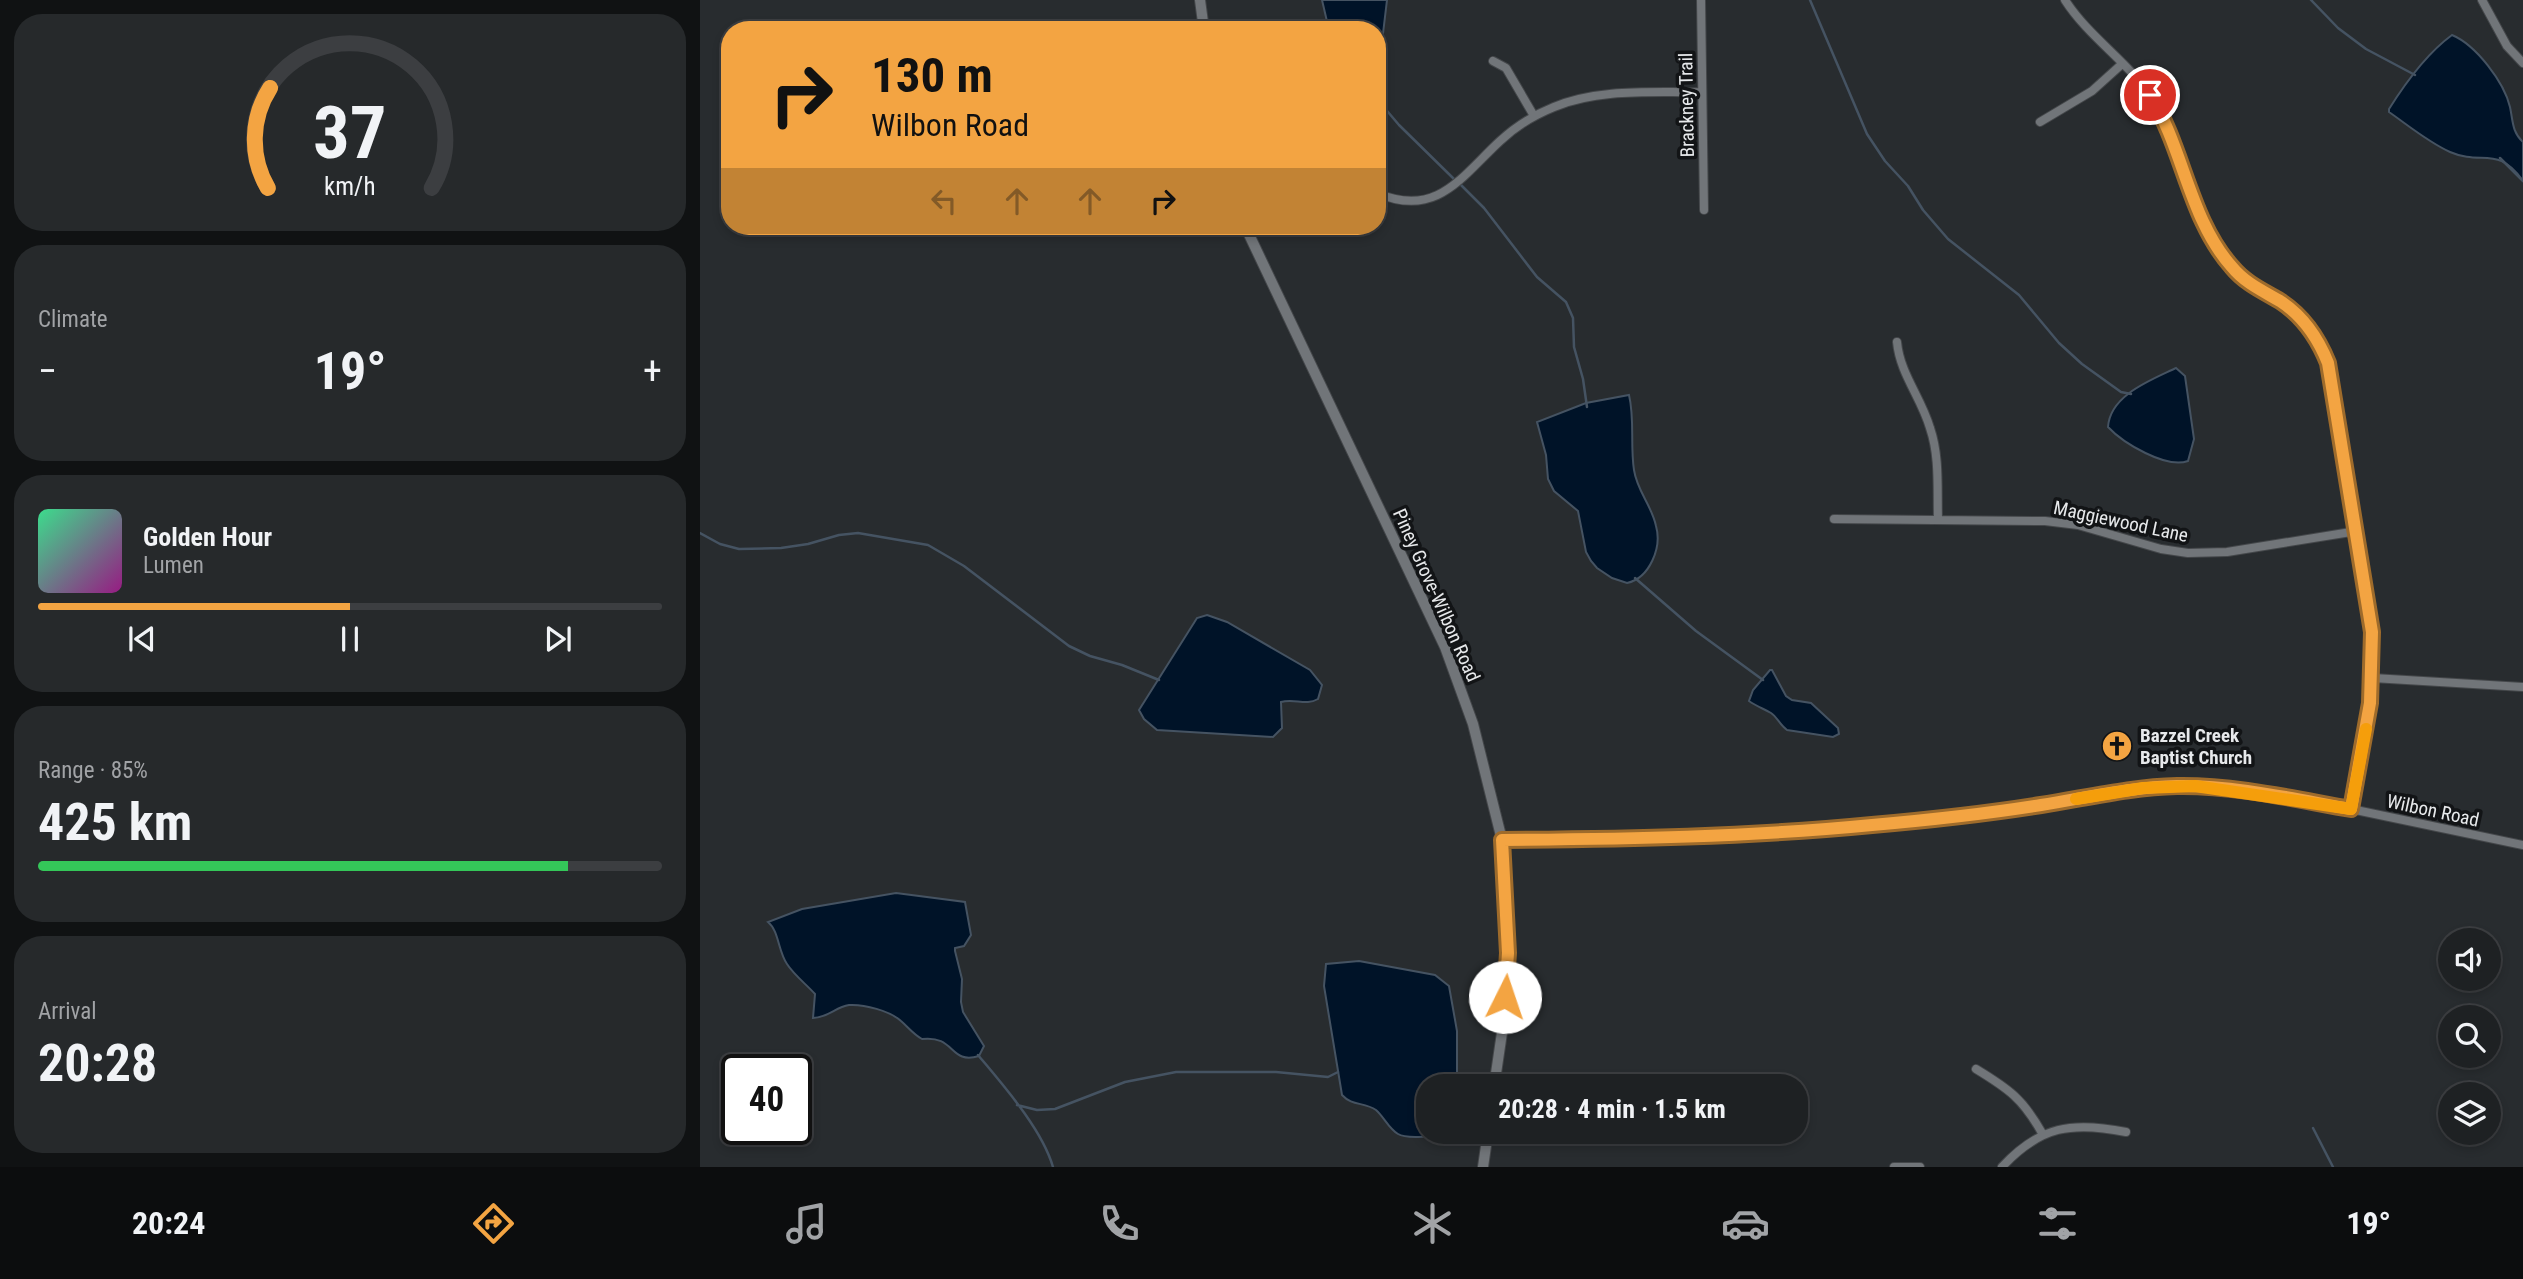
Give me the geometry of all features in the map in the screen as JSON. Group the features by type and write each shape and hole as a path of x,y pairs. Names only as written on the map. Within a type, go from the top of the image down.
{"street":[{"path":"1200,0 1202,21"},
{"name":"Brackney Trail","path":"1701,0 1704,210"},
{"path":"2064,0 2081,23 2142,84 2160,111 2208,231 2224,258 2248,282 2296,314 2311,330 2324,353 2333,388 2372,632 2372,678 2367,723 2351,809"},
{"path":"2482,0 2507,46 2523,63"},
{"path":"1493,61 1506,68 1534,116"},
{"path":"2040,121 2092,91 2122,64"},
{"path":"1386,196 1413,200 1434,197 1451,189 1499,142 1534,116 1584,97 1702,92"},
{"name":"Piney Grove-Wilbon Road","path":"1249,235 1445,648 1473,724 1502,840 1508,953 1504,1019 1496,1074"},
{"path":"1897,342 1899,361 1924,410 1933,436 1938,520"},
{"name":"Maggiewood Lane","path":"1834,519 2061,522 2161,549 2199,553 2227,552 2357,531"},
{"path":"2372,678 2523,687"},
{"name":"Wilbon Road","path":"1502,840 1716,837 1787,833 1948,818 2143,788 2176,786 2217,788 2351,809 2523,845"},
{"path":"1976,1069 2005,1087 2021,1101 2042,1133"},
{"path":"2002,1167 2014,1154 2042,1133 2094,1127 2126,1132"},
{"path":"1483,1167 1486,1144"},
{"path":"1894,1167 1920,1167"}],"water":[{"path":"1322,0 1387,0 1384,21 1327,21"},
{"path":"2452,35 2470,47 2488,65 2507,97 2515,130 2523,142 2523,181 2506,163 2450,152 2426,139 2389,112 2417,69"},
{"path":"2176,368 2185,376 2194,439 2188,461 2179,462 2145,453 2108,427 2110,416 2124,397"},
{"path":"1629,395 1634,470 1654,519 1657,543 1656,552 1648,568 1635,580 1627,583 1612,578 1591,561 1586,552 1578,511 1554,491 1548,479 1546,455 1537,422 1586,403"},
{"path":"1207,615 1227,622 1310,670 1322,685 1318,699 1309,702 1281,702 1282,728 1273,737 1157,730 1144,719 1139,710 1197,618"},
{"path":"1770,670 1786,696 1792,700 1811,703 1838,728 1839,734 1833,737 1787,730 1771,713 1749,701 1753,690"},
{"path":"896,893 965,902 971,935 964,946 955,948 955,951 962,979 963,1012 984,1046 979,1056 962,1057 941,1041 922,1039 896,1017 869,1007 849,1005 813,1018 815,994 787,964 768,922 802,909"},
{"path":"1359,961 1435,975 1449,986 1457,1031 1457,1074 1416,1074 1416,1137 1398,1134 1376,1110 1350,1101 1342,1095 1324,986 1326,964"}],"waterway":[{"path":"1810,0 1867,134 1885,161 1908,186 1923,210 1948,239 2019,295 2059,343 2082,364 2121,392 2131,394"},
{"path":"2311,0 2338,28 2366,49 2415,75"},
{"path":"1386,110 1455,180"},
{"path":"2500,158 2523,181"},
{"path":"1460,184 1484,208 1537,277 1566,302 1573,318 1574,347 1587,407"},
{"path":"700,533 720,544 739,549 781,548 858,533 928,545 964,566 1069,646 1159,680"},
{"path":"1635,578 1696,631 1763,680"},
{"path":"978,1055 1031,1123 1053,1167"},
{"path":"1017,1105 1037,1110 1055,1109 1125,1082 1176,1072 1276,1072 1328,1077 1338,1072"},
{"path":"2313,1128 2333,1167"}],"slow traffic":[{"path":"2076,799 2143,788 2195,786 2351,809 2366,729"}],"place":[{"name":"Bazzel Creek Baptist Church","path":"2117,746"}],"route":[{"path":"1505,997 1508,953 1502,840 1716,837 1787,833 1948,818 2143,788 2176,786 2256,793 2351,809 2370,703 2372,632 2328,363 2311,330 2296,314 2248,282 2224,258 2208,231 2163,117 2150,95"}]}
